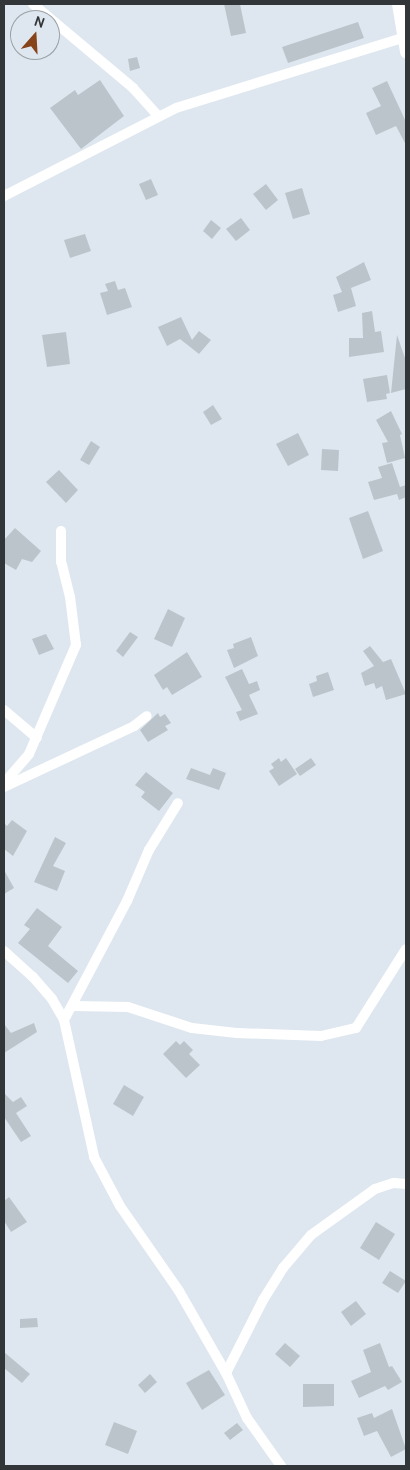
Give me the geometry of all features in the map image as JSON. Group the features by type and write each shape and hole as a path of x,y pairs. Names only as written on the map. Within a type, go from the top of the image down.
{"street":[{"path":"33,4 133,88 158,116"},
{"path":"398,4 402,38 406,52"},
{"path":"4,196 176,108 402,38"},
{"path":"4,782 30,754 76,645 70,596 61,562 61,531"},
{"path":"4,710 37,738"},
{"path":"4,788 134,726 147,716"},
{"path":"64,1020 74,1006 149,850 178,803"},
{"path":"74,1006 128,1006 192,1028 236,1033 322,1036 356,1028 406,949"},
{"path":"4,951 33,977 52,999 64,1020 94,1157 120,1206 174,1283 226,1373 247,1418 281,1466"},
{"path":"226,1373 282,1268 311,1235 375,1189 394,1183 406,1184"}],"building":[{"path":"224,4 240,4 246,33 231,36"},
{"path":"358,22 364,38 288,63 282,47"},
{"path":"137,57 140,68 130,71 128,59"},
{"path":"100,80 124,116 81,149 50,108 75,90 78,95"},
{"path":"387,81 406,122 406,145 396,126 376,135 366,113 381,106 372,88"},
{"path":"151,179 158,195 146,200 139,184"},
{"path":"266,184 278,200 266,210 253,194"},
{"path":"302,188 310,214 293,219 285,193"},
{"path":"241,218 250,230 236,241 226,229"},
{"path":"211,220 221,228 212,239 203,231"},
{"path":"85,234 91,251 70,258 64,240"},
{"path":"364,262 371,280 351,288 356,306 338,312 333,295 342,292 336,277"},
{"path":"115,281 118,290 125,288 132,307 107,315 100,293 108,291 105,284"},
{"path":"372,311 375,332 381,331 384,352 349,357 349,338 363,338 362,313"},
{"path":"181,317 192,340 199,331 211,340 199,354 180,339 167,346 158,327"},
{"path":"66,332 70,364 47,367 42,335"},
{"path":"397,335 406,361 406,389 391,393"},
{"path":"387,375 390,393 386,394 387,399 367,402 363,379"},
{"path":"213,405 222,419 211,425 203,412"},
{"path":"391,411 402,434 400,435 405,458 387,463 382,443 388,442 376,420"},
{"path":"298,433 309,455 288,466 276,444"},
{"path":"91,441 100,447 89,465 80,460"},
{"path":"322,449 339,450 338,471 321,470"},
{"path":"392,463 400,487 406,485 406,497 399,500 397,494 374,500 368,482 382,478 378,467"},
{"path":"59,470 78,490 66,503 46,482"},
{"path":"368,511 383,551 363,559 349,518"},
{"path":"15,528 41,551 32,562 22,559 16,570 4,563 4,540"},
{"path":"168,609 185,618 172,647 154,639"},
{"path":"130,632 138,637 123,657 116,651"},
{"path":"46,634 54,649 39,655 32,639"},
{"path":"251,637 258,656 234,668 227,650 234,648 233,644"},
{"path":"370,646 383,662 391,659 406,694 386,700 382,686 376,689 374,683 365,686 361,673 374,666 363,651"},
{"path":"187,652 202,677 172,695 167,687 163,690 154,675"},
{"path":"242,669 249,684 257,681 260,690 249,695 258,714 240,721 236,712 242,710 225,677"},
{"path":"328,672 334,690 313,697 309,684 317,681 316,676"},
{"path":"158,713 160,717 165,714 171,723 165,726 168,730 148,742 140,730"},
{"path":"279,758 281,762 286,758 297,774 279,786 269,771 274,768 271,764"},
{"path":"311,758 316,765 300,776 295,769"},
{"path":"191,768 210,775 213,768 226,773 219,790 186,779"},
{"path":"146,772 173,793 159,811 141,797 145,792 135,785"},
{"path":"12,820 27,831 13,856 4,849 4,823 7,826"},
{"path":"55,837 66,843 53,866 65,871 57,891 34,882"},
{"path":"4,870 14,888 4,894"},
{"path":"37,908 62,927 48,946 78,971 68,983 18,943 30,929 24,925"},
{"path":"34,1023 37,1032 4,1053 4,1024 11,1033"},
{"path":"176,1041 180,1045 184,1041 193,1050 189,1054 200,1065 186,1078 163,1054"},
{"path":"124,1085 144,1097 133,1116 113,1104"},
{"path":"4,1093 13,1102 21,1097 27,1106 16,1113 31,1136 21,1142 4,1117"},
{"path":"9,1197 27,1222 11,1232 4,1221 4,1201"},
{"path":"376,1222 395,1234 379,1260 360,1248"},
{"path":"390,1271 406,1281 398,1293 382,1283"},
{"path":"356,1301 366,1314 351,1326 341,1312"},
{"path":"37,1318 38,1327 20,1328 20,1319"},
{"path":"285,1343 300,1356 290,1367 275,1354"},
{"path":"380,1343 389,1367 392,1366 402,1382 388,1390 385,1386 359,1398 351,1381 371,1372 363,1350"},
{"path":"4,1352 30,1374 22,1383 4,1368"},
{"path":"209,1370 225,1395 202,1410 186,1383"},
{"path":"150,1374 157,1382 145,1393 138,1385"},
{"path":"303,1384 334,1384 334,1406 303,1407"},
{"path":"392,1409 406,1449 391,1457 377,1431 364,1436 357,1418 372,1413 374,1418"},
{"path":"114,1422 137,1431 128,1454 105,1445"},
{"path":"237,1423 243,1430 230,1440 224,1433"}]}
